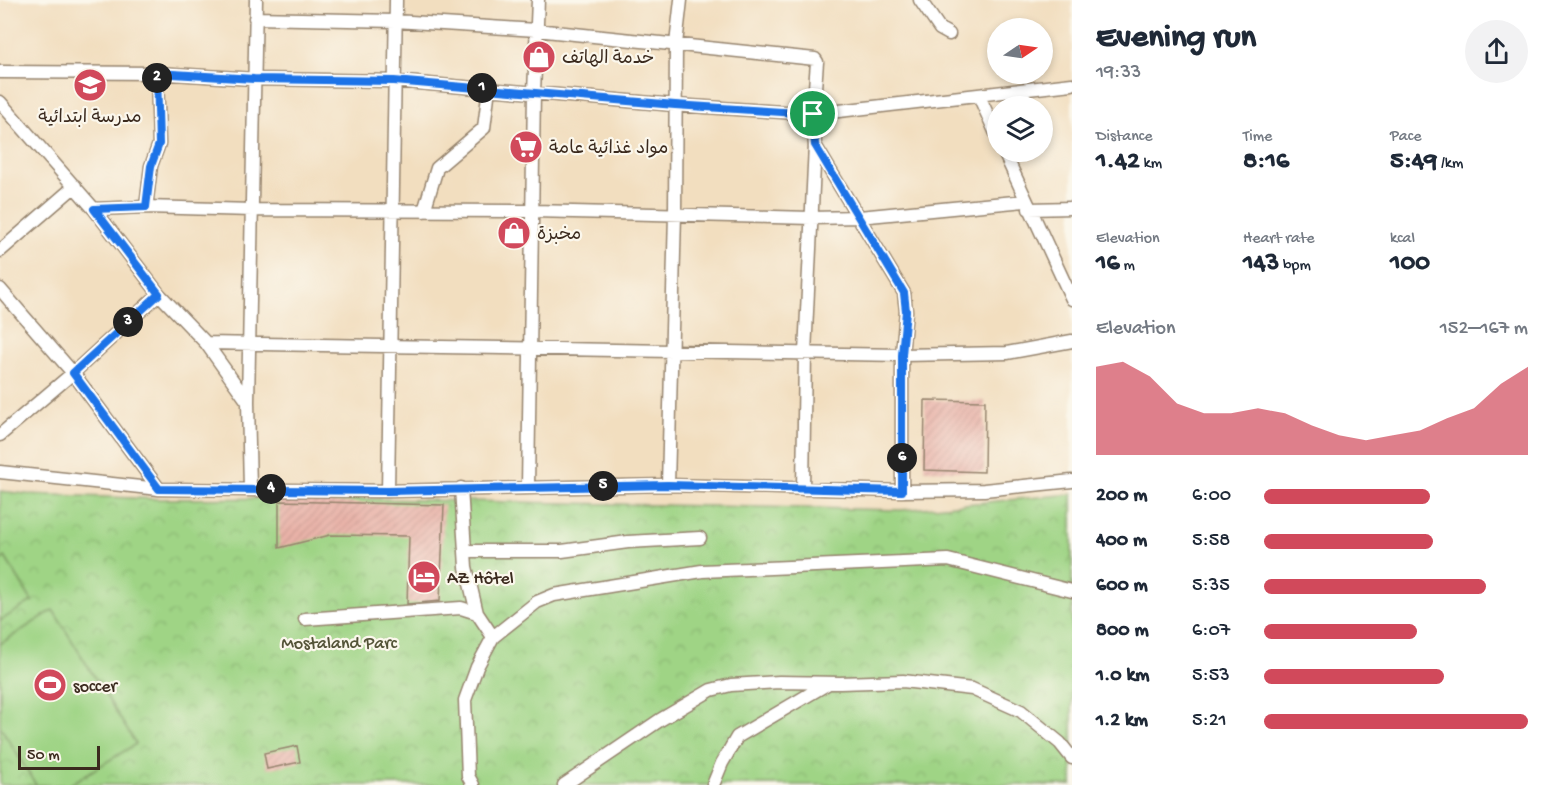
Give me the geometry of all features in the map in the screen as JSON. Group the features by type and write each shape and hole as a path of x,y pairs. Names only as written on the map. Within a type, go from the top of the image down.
{"street":[{"path":"250,489 248,402 256,0"},
{"path":"388,491 396,0"},
{"path":"528,487 534,211 534,92 538,0"},
{"path":"668,485 675,214 676,44 681,0"},
{"path":"920,0 934,22 942,31 949,34"},
{"path":"255,18 396,21 536,30 815,59 817,63 813,114 815,145 805,353 803,489"},
{"path":"0,72 157,73 254,79 394,81 675,105 813,114 1072,84"},
{"path":"146,207 151,166 159,144 157,73"},
{"path":"424,211 437,168 484,129 489,88"},
{"path":"979,96 987,114"},
{"path":"0,102 75,186 159,294 206,343 248,402"},
{"path":"815,145 904,293 906,311 902,355 902,491"},
{"path":"1008,162 1072,299"},
{"path":"0,251 75,186"},
{"path":"94,209 146,207 252,210 534,211 811,218 859,217 1027,205 1072,208"},
{"path":"0,289 73,373 159,489"},
{"path":"0,435 73,373 159,294"},
{"path":"206,343 902,355 1007,353 1072,341"},
{"path":"0,472 159,489 388,491 668,485 902,491 984,490 1072,481"},
{"path":"461,488 466,567 477,613 493,637"},
{"path":"465,550 562,551 628,542 700,538"},
{"path":"473,785 468,776 465,700 477,667 493,637 537,602 554,595 702,571 948,560 1072,591"},
{"path":"305,619 461,608 477,613"},
{"path":"564,785 660,720 711,690 731,685 779,682 903,681 972,688 1021,711 1060,743 1072,758"},
{"path":"713,785 737,737 828,683"}],"green space":[{"name":"Mostaland Parc","path":"0,491 161,499 325,498 901,510 1072,494 1072,785 0,785"},
{"path":"5,557 32,601 0,621 0,561"},
{"name":"soccer","path":"53,610 136,744 69,785 36,785 0,726 0,644"}],"building":[{"path":"925,400 985,401 984,472 924,470"},
{"name":"AZ Hôtel","path":"279,501 444,505 440,601 407,604 409,536 330,535 279,548"},
{"path":"297,746 300,762 267,769 264,753"}],"place":[{"name":"خدمة الهاتف","path":"539,57"},
{"name":"مدرسة ابتدائية","path":"90,85"},
{"name":"مواد غذائية عامة","path":"526,147"},
{"name":"مخبزة","path":"514,233"},
{"name":"AZ Hôtel","path":"424,577"},
{"name":"soccer","path":"50,685"}],"route":[{"path":"157,73 254,79 394,81 675,105 813,114 815,145 904,293 906,311 902,355 902,491 668,485 388,491 159,489 73,373 159,294 94,209 146,207 151,166 159,144 157,73"}]}
